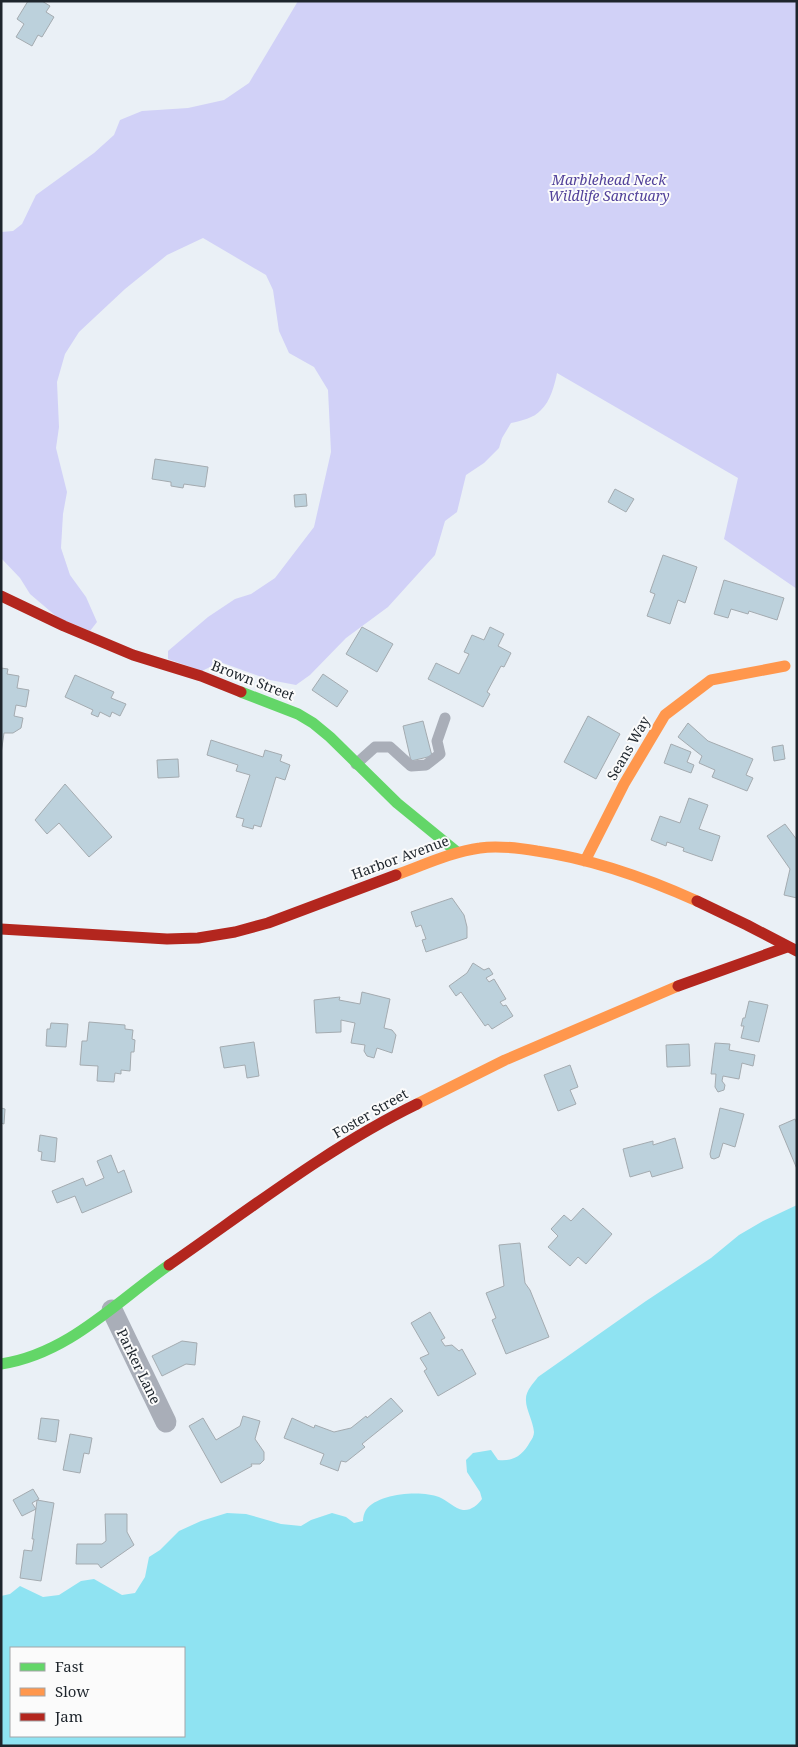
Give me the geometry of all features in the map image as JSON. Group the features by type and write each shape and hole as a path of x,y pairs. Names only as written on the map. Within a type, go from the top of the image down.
{"street":[{"name":"Brown Street","path":"1,596 64,626 133,655 201,676 298,714 330,737 396,803 457,852"},
{"name":"Seans Way","path":"585,861 624,784 665,715 711,680 784,666"},
{"name":"Harbor Avenue","path":"1,929 167,939 198,938 234,932 268,923 457,852 490,847 551,852 585,861 675,892 740,921 792,949"},
{"name":"Foster Street","path":"1,1364 21,1361 42,1353 73,1336 112,1310 166,1268 346,1143 392,1116 505,1060 683,984 792,949"},
{"name":"Parker Lane","path":"112,1310 166,1422"}],"lane":[{"path":"356,764 375,747 390,747 411,766 426,765 440,754 437,741 445,718"}],"green space":[{"name":"Marblehead Neck Wildlife Sanctuary","path":"298,1 797,1 797,589 724,539 738,478 557,373 552,393 544,407 531,417 511,423 502,438 499,448 484,463 466,475 457,512 445,521 435,555 388,607 346,638 310,675 296,685 270,680 220,662 202,671 168,659 168,651 208,617 235,599 251,594 275,578 314,527 331,452 328,390 314,367 289,353 279,331 273,290 266,275 203,238 167,255 125,289 79,332 65,354 57,382 59,427 56,448 67,492 63,514 61,548 70,575 86,597 97,622 90,631 57,617 30,594 20,578 1,558 1,232 13,231 22,224 36,195 94,153 114,135 120,120 142,111 188,108 224,100 249,83"}],"shaded area":[{"path":"797,1205 797,1746 1,1746 1,1596 10,1594 20,1586 43,1597 59,1595 81,1581 94,1579 122,1595 135,1593 145,1577 149,1557 160,1550 179,1531 201,1521 227,1513 246,1514 281,1524 301,1526 311,1520 332,1513 346,1517 354,1523 363,1521 366,1510 372,1504 390,1497 411,1494 439,1497 460,1509 471,1509 482,1499 480,1492 467,1472 466,1460 473,1453 491,1450 498,1460 508,1460 517,1457 524,1451 534,1435 526,1397 538,1377 711,1258 739,1235"}],"building":[{"path":"28,1 42,1 50,6 46,12 54,17 42,37 38,35 32,46 16,37 24,24 17,19"},
{"path":"155,459 208,467 205,487 184,484 183,488 171,486 171,482 152,479"},
{"path":"615,489 634,499 626,512 608,502"},
{"path":"306,494 307,506 295,507 294,495"},
{"path":"663,555 697,567 685,603 678,600 670,624 647,616 655,594 650,592"},
{"path":"724,580 784,598 777,620 749,611 748,614 731,609 728,618 714,614"},
{"path":"362,627 393,644 377,672 346,654"},
{"path":"490,627 504,634 498,646 511,653 504,667 501,666 487,692 490,694 483,707 428,679 436,663 459,674 469,654 464,652 472,635 484,640"},
{"path":"1,668 8,669 7,674 19,676 17,688 29,690 26,707 16,705 14,716 23,718 21,728 13,733 4,733 1,754"},
{"path":"323,674 348,691 337,707 312,690"},
{"path":"75,675 114,692 111,698 126,704 120,716 112,712 110,717 100,712 98,717 91,714 93,710 65,697"},
{"path":"588,716 620,734 596,779 564,762"},
{"path":"423,721 432,756 411,761 403,726"},
{"path":"688,723 708,741 753,759 746,775 753,778 747,791 712,777 715,770 699,763 702,756 678,737"},
{"path":"211,740 263,757 265,750 282,755 280,761 290,765 285,780 276,777 261,827 254,825 253,829 242,826 244,819 236,817 250,775 236,771 238,765 207,755"},
{"path":"671,744 691,752 687,762 694,765 691,773 664,763"},
{"path":"783,745 785,759 774,761 772,747"},
{"path":"178,759 179,777 158,778 157,760"},
{"path":"65,784 112,837 89,857 59,823 47,834 35,820"},
{"path":"689,798 708,805 699,829 720,836 712,861 683,851 684,848 667,842 666,846 651,840 660,816 680,823"},
{"path":"785,824 797,840 797,898 784,895 790,869 767,836"},
{"path":"452,898 464,915 467,938 426,952 422,940 426,939 421,925 416,927 411,912"},
{"path":"473,963 484,970 489,968 493,974 486,978 489,982 494,979 506,999 500,1002 503,1006 506,1005 513,1016 492,1029 488,1024 485,1026 461,992 456,996 449,986 467,973"},
{"path":"362,992 390,999 384,1028 392,1030 396,1035 392,1053 377,1048 374,1058 367,1056 364,1051 365,1045 351,1043 355,1023 341,1020 341,1032 316,1033 314,1000 340,997 339,1000 360,1004"},
{"path":"749,1001 768,1005 759,1042 741,1038 744,1026 741,1026"},
{"path":"89,1022 125,1025 125,1029 133,1030 132,1039 135,1040 134,1052 131,1052 130,1071 121,1070 121,1074 115,1073 114,1082 97,1081 98,1066 80,1065 82,1041 87,1041"},
{"path":"51,1023 68,1024 66,1047 46,1046 47,1029 50,1029"},
{"path":"254,1042 259,1076 247,1078 245,1065 224,1068 220,1047"},
{"path":"715,1043 730,1044 729,1050 755,1055 753,1066 742,1063 739,1079 723,1076 724,1090 718,1092 715,1087 716,1074 711,1074"},
{"path":"689,1044 690,1066 667,1067 666,1045"},
{"path":"570,1065 578,1087 570,1090 576,1104 558,1111 544,1075"},
{"path":"1,1108 5,1109 4,1124 1,1123"},
{"path":"720,1108 744,1114 735,1147 723,1143 719,1157 714,1159 711,1158 710,1154"},
{"path":"795,1119 797,1124 797,1169 779,1126"},
{"path":"40,1135 57,1138 55,1162 41,1160 42,1152 38,1151"},
{"path":"675,1138 683,1168 652,1177 650,1171 630,1177 623,1149 653,1141 653,1145"},
{"path":"111,1155 118,1173 124,1170 132,1192 82,1213 75,1196 57,1203 52,1191 83,1178 86,1186 104,1178 97,1161"},
{"path":"583,1208 612,1234 586,1264 578,1257 570,1266 548,1247 558,1236 551,1229 564,1215 571,1221"},
{"path":"520,1243 525,1283 530,1290 549,1337 506,1354 492,1320 496,1318 486,1293 504,1286 499,1245"},
{"path":"430,1312 445,1338 441,1340 445,1346 452,1345 459,1351 462,1349 476,1374 438,1396 424,1371 427,1369 420,1358 429,1354 411,1323"},
{"path":"182,1341 197,1343 195,1365 186,1364 162,1376 152,1356"},
{"path":"391,1398 403,1411 362,1444 365,1447 346,1462 341,1461 338,1471 320,1464 324,1454 284,1438 292,1418 314,1428 315,1425 334,1432 351,1428 366,1416 367,1418"},
{"path":"243,1416 260,1421 255,1439 264,1452 264,1460 260,1464 251,1464 252,1466 221,1483 189,1426 203,1418 216,1440 240,1426"},
{"path":"41,1418 59,1420 56,1442 38,1439"},
{"path":"70,1434 92,1438 89,1454 84,1453 80,1473 63,1470"},
{"path":"33,1489 39,1499 32,1503 36,1509 22,1516 13,1500"},
{"path":"37,1500 54,1503 41,1581 20,1578 24,1550 32,1551"},
{"path":"105,1514 127,1514 127,1532 134,1545 101,1568 98,1564 76,1564 77,1544 102,1544 106,1541"}],"traffic: fast":[{"path":"241,692 298,714 313,723 330,737 397,803 457,852"},
{"path":"1,1364 48,1350 70,1338 169,1265"}],"traffic: slow":[{"path":"585,861 624,784 665,715 711,680 785,666"},
{"path":"396,875 459,852 487,847 508,847 599,864 639,877 697,901"},
{"path":"417,1104 505,1060 678,986"}],"traffic: jam":[{"path":"1,596 64,626 133,655 201,676 241,692"},
{"path":"1,929 167,939 198,938 235,932 268,923 396,875"},
{"path":"697,901 797,951"},
{"path":"678,986 787,947"},
{"path":"169,1265 321,1159 384,1121 417,1104"}]}
